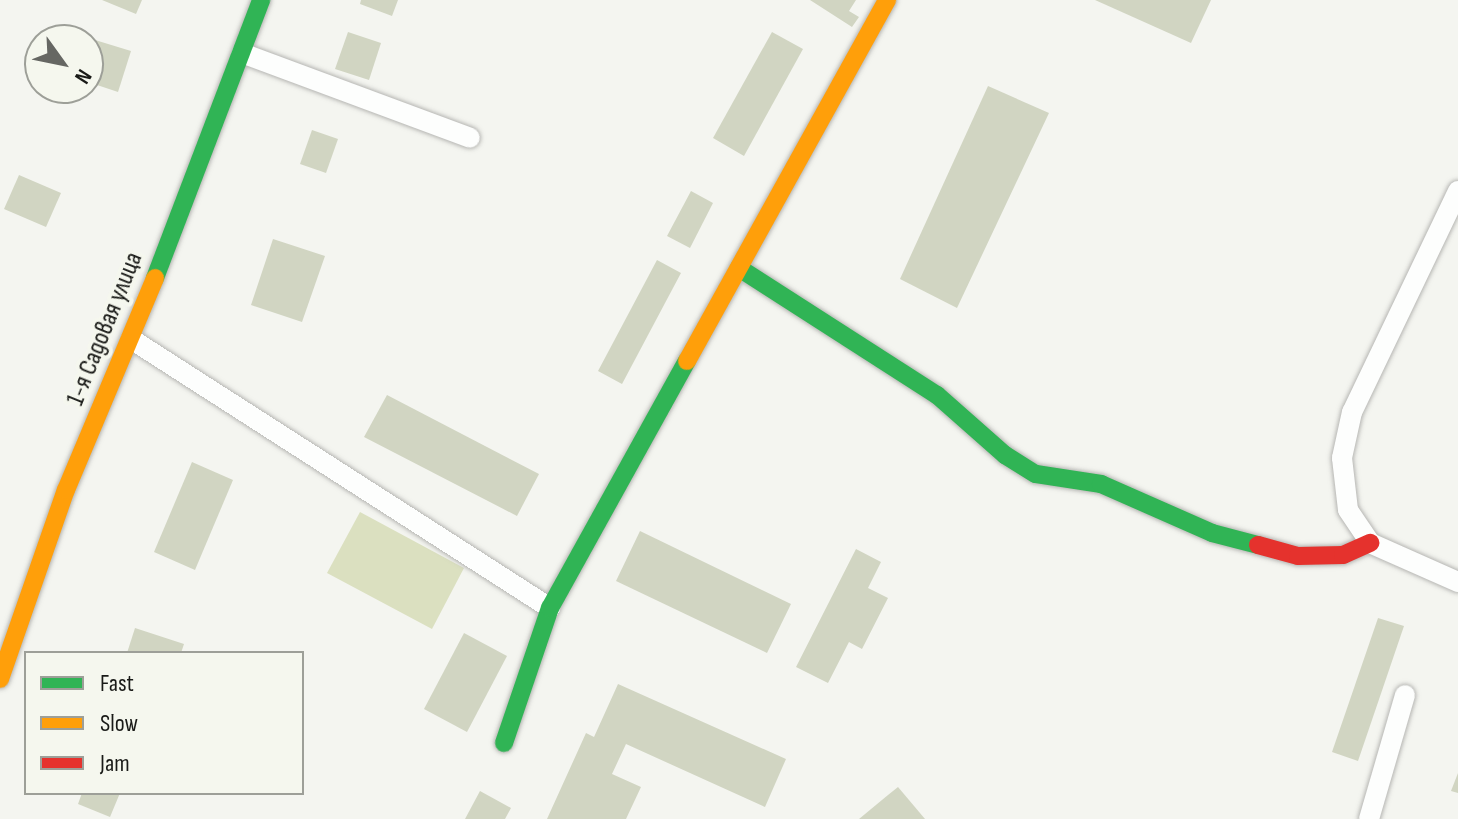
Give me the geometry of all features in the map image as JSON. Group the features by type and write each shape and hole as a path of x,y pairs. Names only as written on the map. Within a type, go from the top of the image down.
{"street":[{"name":"1-я Садовая улица","path":"0,679 66,490 131,339 261,0"},
{"path":"504,743 550,608 887,0"},
{"path":"242,53 470,138"},
{"path":"1458,191 1352,412 1342,458 1348,510 1370,543 1458,582"},
{"path":"739,268 937,395 1005,455 1036,474 1101,484 1212,533 1298,556 1343,555 1370,543"},
{"path":"131,339 550,608"},
{"path":"1369,819 1405,695"}],"green space":[{"path":"360,512 464,568 432,629 327,573"}],"building":[{"path":"102,0 142,0 136,14"},
{"path":"361,0 398,0 392,16 360,4"},
{"path":"810,0 856,0 849,11 859,17 852,27"},
{"path":"1095,0 1211,0 1191,43"},
{"path":"348,32 381,43 369,80 335,69"},
{"path":"772,32 803,49 744,156 713,138"},
{"path":"104,43 131,51 118,92 104,87"},
{"path":"988,86 1049,113 957,308 900,279"},
{"path":"312,130 338,139 326,173 300,164"},
{"path":"19,175 61,193 46,227 4,209"},
{"path":"691,191 713,203 690,248 667,236"},
{"path":"273,239 325,256 302,322 251,305"},
{"path":"657,260 681,273 622,384 598,371"},
{"path":"387,395 539,474 517,516 364,437"},
{"path":"192,462 233,480 195,570 154,552"},
{"path":"640,531 791,604 767,653 616,581"},
{"path":"856,549 881,562 868,588 888,598 862,649 849,642 828,683 796,667"},
{"path":"1378,618 1404,626 1358,761 1332,752"},
{"path":"135,628 184,644 182,651 128,651"},
{"path":"464,633 507,656 467,732 424,709"},
{"path":"618,684 786,759 765,807 626,744 612,774 641,787 626,819 547,819 586,733 594,737"},
{"path":"1458,773 1458,793 1451,791"},
{"path":"898,787 925,819 859,819 888,795"},
{"path":"480,791 511,808 505,819 465,819"},
{"path":"81,795 119,795 110,817 78,804"}],"traffic: fast":[{"path":"155,278 261,0"},
{"path":"739,268 937,395 1005,455 1036,474 1101,484 1212,533 1258,545"},
{"path":"504,743 550,608 687,361"}],"traffic: slow":[{"path":"687,361 887,0"},
{"path":"0,679 66,490 155,278"}],"traffic: jam":[{"path":"1258,545 1298,556 1343,555 1370,543"}]}
